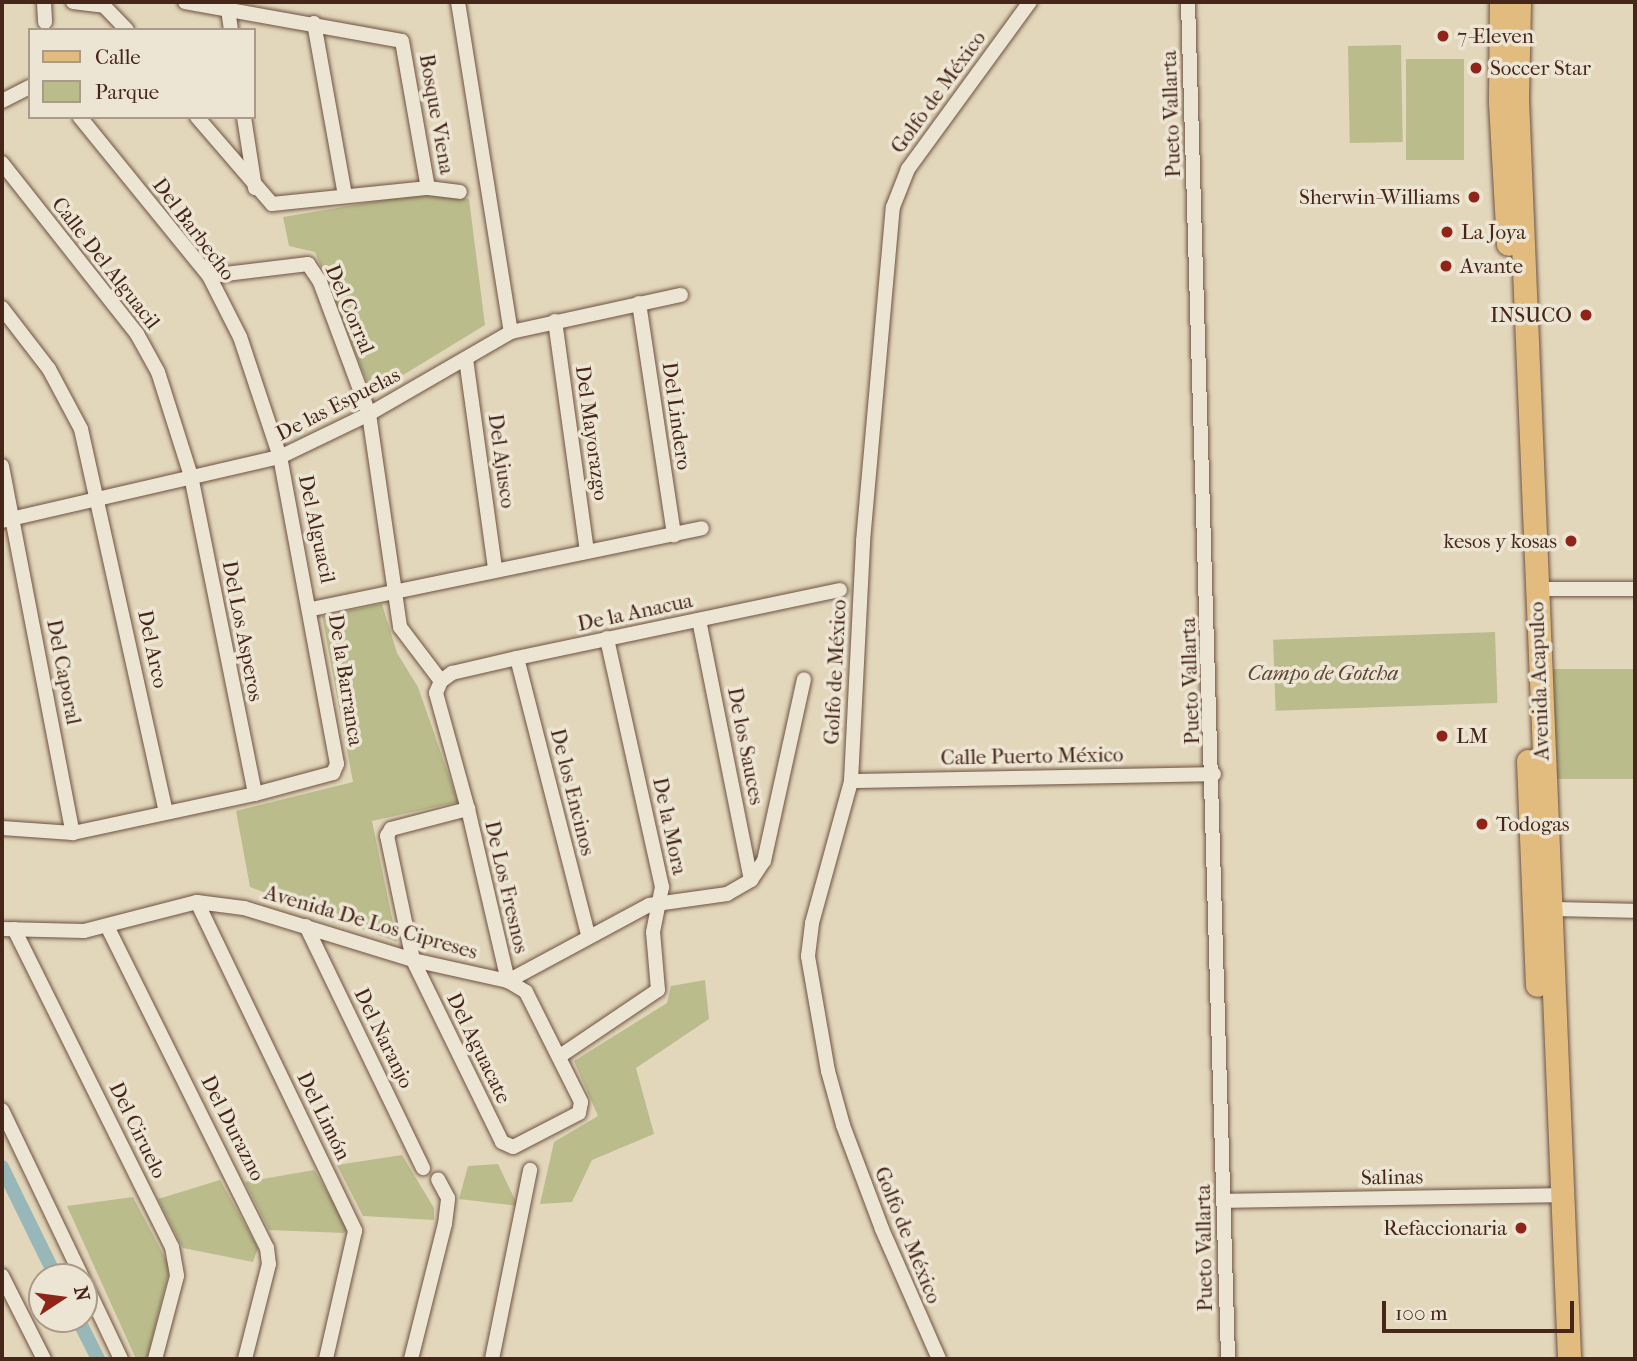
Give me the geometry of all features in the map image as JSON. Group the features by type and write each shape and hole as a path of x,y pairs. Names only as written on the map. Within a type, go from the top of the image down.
{"main road":[{"name":"Avenida Acapulco","path":"1505,2 1517,100 1550,909 1553,1359"},
{"name":"Avenida Acapulco","path":"1505,2 1500,102 1554,1195 1569,1359"}],"street":[{"path":"44,2 45,22"},
{"path":"73,2 104,4 125,28"},
{"path":"185,2 314,23 345,195"},
{"path":"458,2 511,332"},
{"name":"Golfo de México","path":"939,1359 881,1229 843,1125 811,986 812,923 851,781 863,541 893,207 908,169 1030,2"},
{"name":"Pueto Vallarta","path":"1188,2 1214,774 1228,1359"},
{"path":"228,9 231,28"},
{"name":"Bosque Viena","path":"314,23 392,37 404,47 429,188"},
{"path":"4,95 28,88"},
{"name":"Del Barbecho","path":"82,119 209,276 240,337 281,457"},
{"path":"199,119 256,190 272,204 429,188 460,192"},
{"path":"244,119 256,190"},
{"name":"Calle Del Alguacil","path":"2,163 137,334 169,399 191,476"},
{"name":"Del Corral","path":"209,276 307,264 320,282 369,414 396,591"},
{"name":"De las Espuelas","path":"7,520 99,496 281,457 369,414 511,332 681,295"},
{"name":"Del Lindero","path":"639,303 674,534"},
{"name":"Del Arco","path":"2,308 66,396 81,429 99,496 166,811"},
{"name":"Del Mayorazgo","path":"555,321 587,551"},
{"name":"Del Ajusco","path":"466,359 495,569"},
{"name":"Del Alguacil","path":"281,457 312,609"},
{"path":"2,466 7,520"},
{"name":"Del Los Asperos","path":"191,476 255,794"},
{"name":"Del Caporal","path":"7,520 73,833"},
{"name":"De la Barranca","path":"2,828 73,833 255,794 337,768 312,609 702,528"},
{"path":"1536,589 1635,589"},
{"name":"De la Anacua","path":"441,681 452,674 517,658 840,590"},
{"path":"396,591 404,638 441,681"},
{"name":"De los Sauces","path":"699,620 751,880"},
{"name":"De la Mora","path":"559,1056 659,990 653,932 662,902 607,638"},
{"name":"De los Encinos","path":"517,658 588,935"},
{"path":"508,981 588,935 662,902 727,894 751,880 764,861 804,679"},
{"name":"De Los Fresnos","path":"441,681 436,693 468,809 508,981 526,992 559,1056 581,1110 513,1147"},
{"name":"Calle Puerto México","path":"851,781 1214,774"},
{"name":"Del Aguacate","path":"468,809 388,834 413,960 502,1142 513,1147"},
{"name":"Avenida De Los Cipreses","path":"8,929 84,931 197,902 244,908 413,960 508,981"},
{"name":"Del Limón","path":"197,902 355,1231 326,1359"},
{"path":"1550,909 1635,911"},
{"name":"Del Durazno","path":"107,926 264,1240 269,1264 244,1359"},
{"name":"Del Naranjo","path":"306,926 423,1168"},
{"name":"Del Ciruelo","path":"8,929 172,1247 177,1276 155,1359"},
{"path":"2,1110 75,1263"},
{"path":"492,1359 530,1170"},
{"path":"411,1359 445,1224 448,1198 438,1179"},
{"name":"Salinas","path":"1224,1200 1554,1195"},
{"path":"2,1276 44,1359"},
{"path":"98,1311 121,1359"}],"green space":[{"path":"1401,45 1403,142 1350,143 1348,46"},
{"path":"1406,59 1464,59 1464,160 1406,160"},
{"path":"432,192 469,199 485,325 372,394 315,252 289,246 283,217"},
{"path":"382,604 397,653 418,687 458,802 372,821 397,942 250,887 236,811 353,782 322,616"},
{"name":"Campo de Gotcha","path":"1495,632 1497,703 1276,711 1273,640"},
{"path":"1553,669 1635,669 1635,779 1553,779"},
{"path":"705,980 709,1019 636,1068 654,1134 592,1160 572,1202 540,1204 554,1142 598,1116 574,1061 667,1003 671,986"},
{"path":"402,1155 434,1208 434,1220 363,1216 337,1165"},
{"path":"498,1164 518,1206 459,1199 468,1166"},
{"path":"314,1170 348,1227 344,1233 269,1230 245,1182"},
{"path":"220,1180 258,1248 253,1262 183,1248 158,1199"},
{"path":"133,1197 170,1267 147,1359 136,1359 98,1275 98,1263 93,1263 67,1206"}],"waterway":[{"path":"2,1167 49,1263"},
{"path":"85,1333 98,1359"}],"place":[{"name":"7-Eleven","path":"1443,36"},
{"name":"Soccer Star","path":"1476,68"},
{"name":"Sherwin-Williams","path":"1474,197"},
{"name":"La Joya","path":"1447,232"},
{"name":"Avante","path":"1446,266"},
{"name":"INSUCO","path":"1586,315"},
{"name":"kesos y kosas","path":"1571,541"},
{"name":"LM","path":"1442,736"},
{"name":"Todogas","path":"1482,824"},
{"name":"Refaccionaria","path":"1521,1228"}]}
